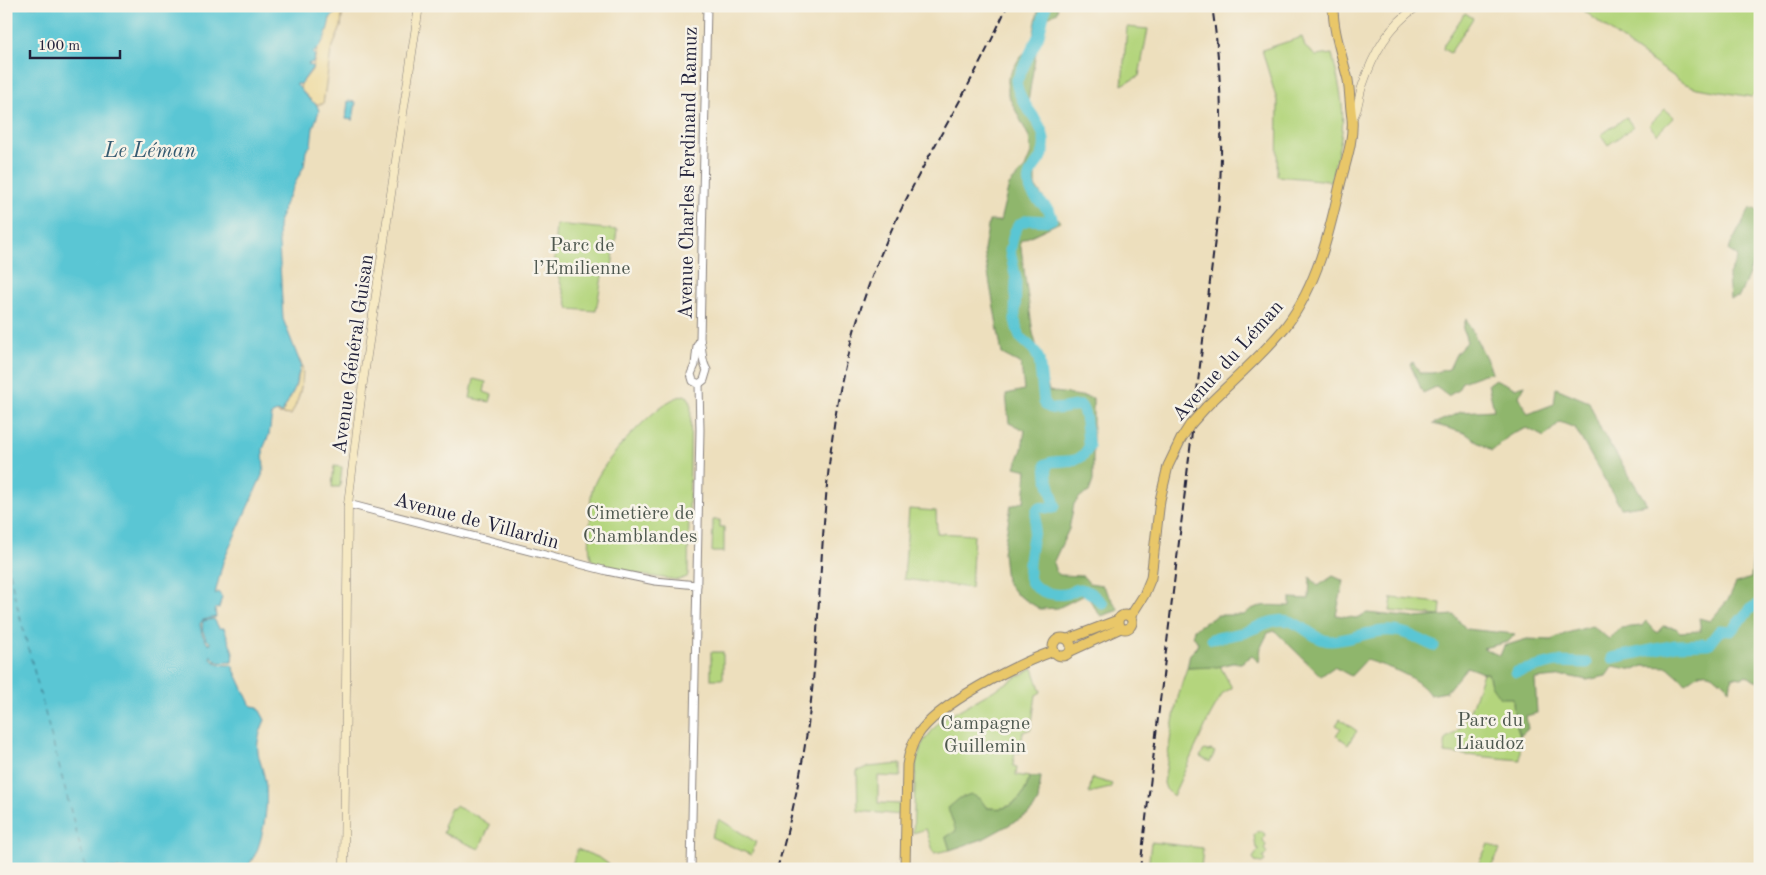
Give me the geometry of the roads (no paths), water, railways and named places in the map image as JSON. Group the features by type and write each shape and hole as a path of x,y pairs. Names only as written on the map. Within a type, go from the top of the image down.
{"main road":[{"name":"Avenue Général Guisan","path":"344,869 348,504 363,382 418,6"},
{"path":"1333,6 1335,31 1349,87 1352,119"},
{"name":"Avenue du Léman","path":"1351,104 1360,92 1372,62 1386,37 1401,19 1418,6"},
{"path":"1349,87 1360,92"},
{"name":"Avenue du Léman","path":"1120,624 1124,615 1130,617 1135,611 1150,584 1160,500 1166,473 1173,454 1190,426 1206,407 1264,350 1285,326 1312,281 1333,216 1349,147 1352,119 1360,100 1360,92"},
{"path":"1120,624 1067,655 1061,656 1054,651 1053,645 1061,637 1068,639 1120,624"},
{"path":"1068,639 1071,643 1071,651"},
{"path":"905,867 907,765 909,753 916,736 935,716 966,696 1019,666 1054,651"}],"street":[{"name":"Avenue Charles Ferdinand Ramuz","path":"703,365 703,349 700,340 707,6"},
{"name":"Avenue Charles Ferdinand Ramuz","path":"695,365 697,346 700,340"},
{"path":"698,364 703,365 707,370 704,380 699,384 691,378 692,369 698,364"},
{"path":"692,869 700,430 699,384"},
{"name":"Avenue de Villardin","path":"348,504 597,569 656,581 697,585"},
{"path":"892,869 905,867"}],"water":[{"name":"Le Léman","path":"6,6 336,6 334,15 330,18 323,42 313,53 315,56 313,62 308,64 313,67 301,84 296,84 317,105 319,111 313,128 311,145 306,151 304,166 284,205 278,226 283,319 301,365 294,390 282,413 272,414 269,435 263,449 264,471 223,562 215,594 218,592 222,597 219,608 215,609 216,617 203,620 200,624 202,634 208,644 211,643 204,634 203,621 214,619 219,628 224,628 233,652 232,662 222,663 211,655 211,659 221,664 232,665 250,704 258,707 265,720 258,740 258,754 266,787 265,818 257,851 247,869 6,869"},
{"path":"348,101 356,102 353,120 346,119"}],"waterway":[{"path":"1046,6 1039,35 1016,82 1018,91 1039,126 1044,140 1044,148 1040,160 1030,174 1029,185 1034,195 1051,214 1052,219 1048,221 1028,220 1019,224 1014,233 1010,251 1016,279 1015,320 1020,337 1034,350 1039,359 1044,402 1047,406 1056,409 1081,406 1086,420 1089,447 1080,458 1075,460 1046,464 1047,477 1055,505 1053,508 1038,508 1036,512 1029,558 1029,574 1033,585 1043,591 1060,594 1078,589 1084,590 1103,604"},
{"path":"1612,658 1676,645 1709,644 1720,630 1731,631 1751,608 1760,604"},
{"path":"1212,639 1242,633 1271,622 1283,620 1294,623 1325,640 1339,640 1378,632 1395,631 1410,635 1434,646"},
{"path":"1516,672 1556,662 1587,663"}],"railway":[{"path":"777,869 789,825 803,758 816,650 831,446 845,366 855,327 867,289 890,234 911,190 982,60 1007,6"},
{"path":"1140,869 1219,206 1221,106 1212,6"}],"park label":[{"name":"Parc de l’Emilienne","path":"582,256"},
{"name":"Cimetière de Chamblandes","path":"640,524"},
{"name":"Parc du Liaudoz","path":"1490,730"},
{"name":"Campagne Guillemin","path":"985,734"}]}
